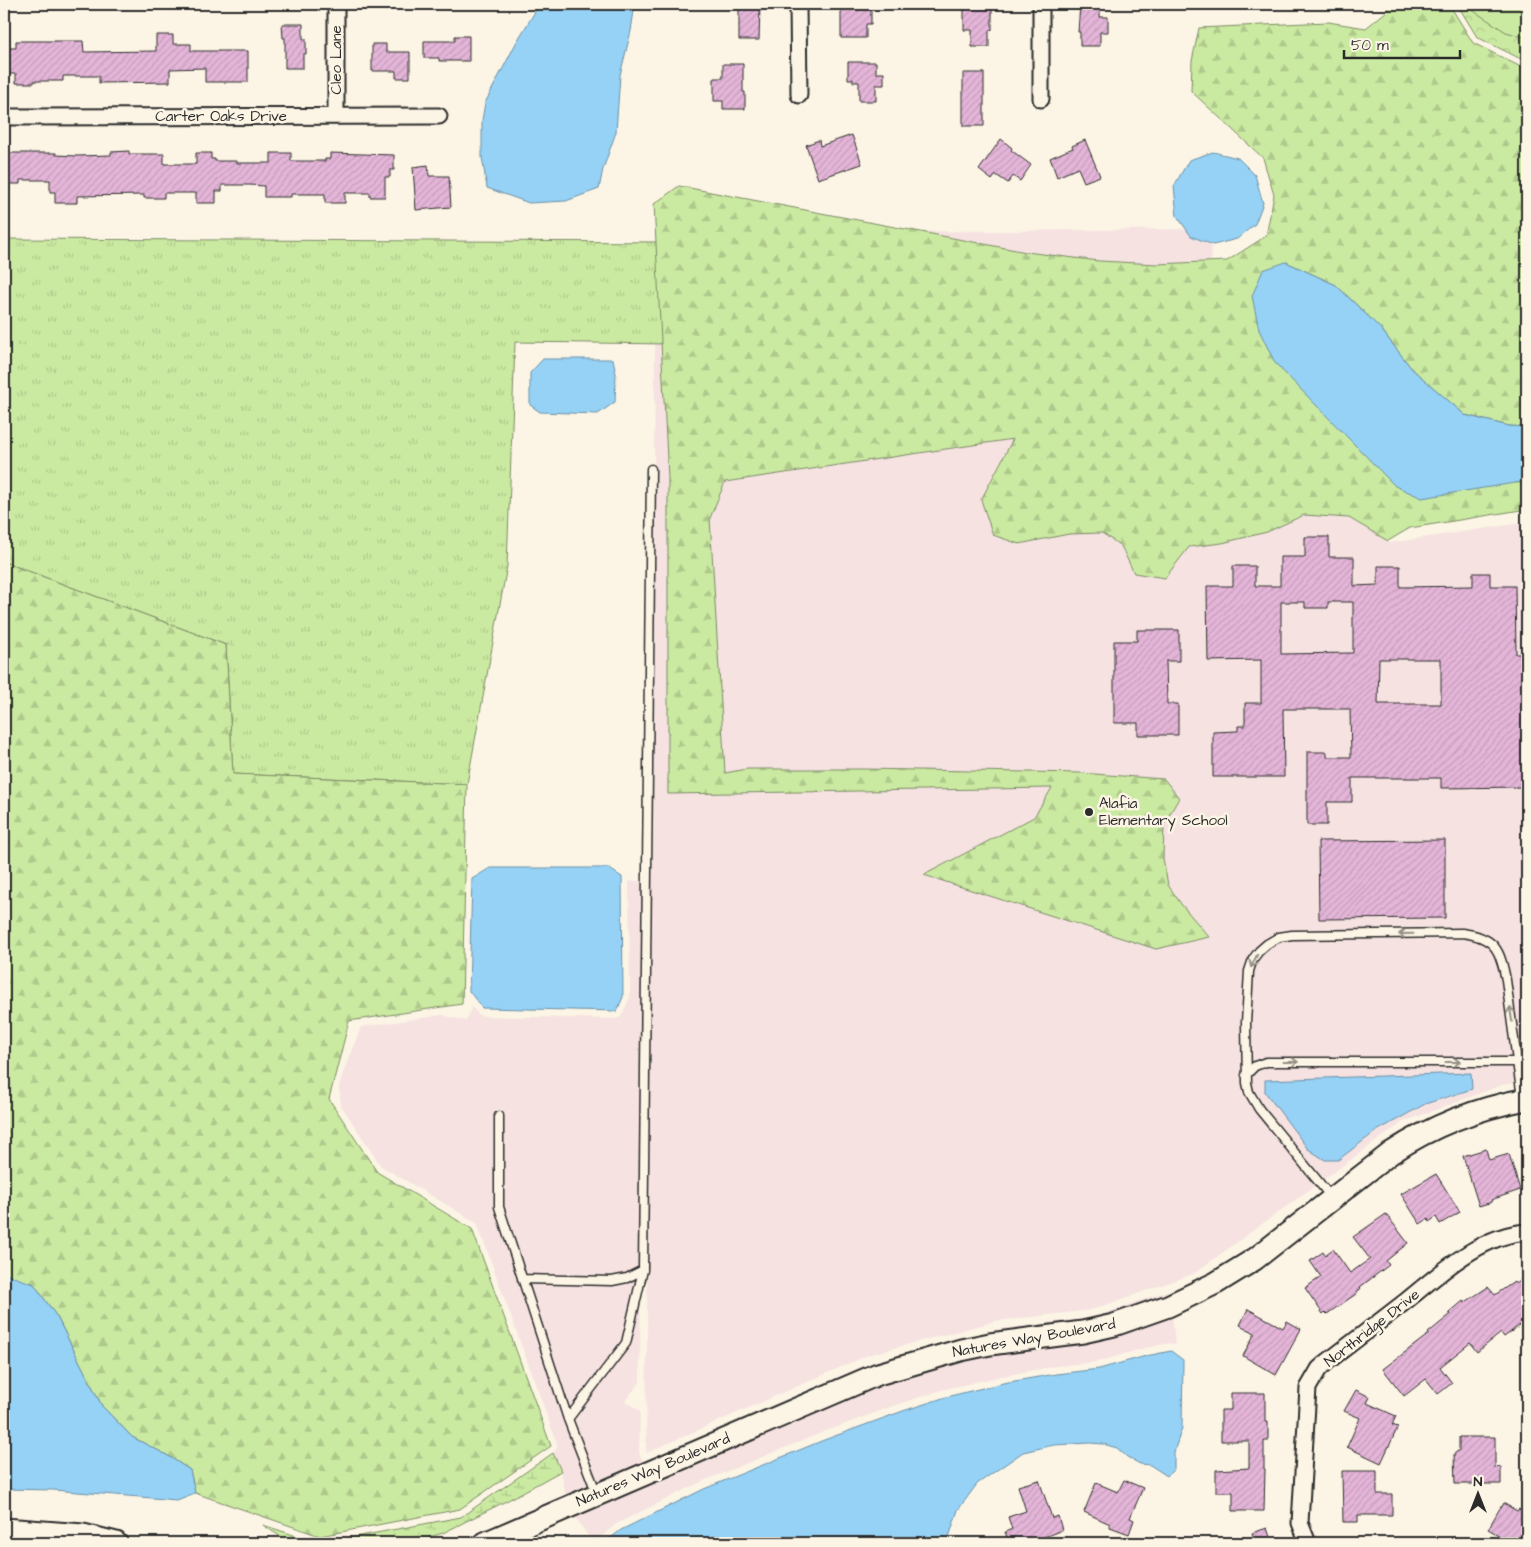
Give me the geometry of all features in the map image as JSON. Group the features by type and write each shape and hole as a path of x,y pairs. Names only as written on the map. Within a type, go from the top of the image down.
{"street":[{"name":"Cleo Lane","path":"336,4 336,116"},
{"path":"798,4 799,95"},
{"path":"1041,4 1041,99"},
{"name":"Carter Oaks Drive","path":"4,117 439,116"},
{"name":"Natures Way Boulevard","path":"485,1543 853,1384 896,1368 990,1344 1084,1332 1143,1316 1193,1296 1238,1271 1391,1153 1429,1130 1468,1114 1525,1099"},
{"name":"Northridge Drive","path":"1308,1543 1300,1522 1308,1388 1313,1378 1328,1362 1457,1261 1492,1241 1527,1232"},
{"path":"4,1528 83,1535 116,1543"}],"lane":[{"path":"568,1419 626,1344 644,1270 651,469"},
{"path":"1332,1199 1259,1109 1249,1092 1246,1075 1246,1023 1249,972 1253,959 1259,951 1279,937 1292,935 1462,933 1474,935 1485,940 1499,951 1502,961 1525,1099"},
{"path":"1246,1075 1255,1066 1266,1062 1518,1062"},
{"path":"499,1116 499,1207 568,1419 596,1494"},
{"path":"522,1279 612,1281 627,1278 644,1270"}],"shaded area":[{"name":"Alafia Elementary School","path":"1211,229 1213,356 1390,543 1527,522 1527,1081 1502,1085 1403,1122 1193,1274 1091,1310 996,1321 868,1355 646,1453 656,234"},
{"path":"629,881 644,881 640,1382 625,1401 640,1411 639,1453 644,1461 870,1363 993,1330 1094,1317 1170,1290 1171,1296 1140,1307 1082,1323 989,1335 566,1498 561,1471 553,1453 557,1448 557,1443 477,1223 381,1166 341,1105 339,1087 361,1027 442,1015 466,1021 472,1007 482,1016 616,1019 621,1017 630,997"},
{"path":"1172,1314 1175,1345 1170,1343 1145,1348 1097,1362 1056,1366 1002,1376 945,1389 901,1403 701,1482 618,1523 593,1543 573,1514 880,1383 962,1359"}],"green space":[{"path":"1389,4 1449,4 1473,43 1527,70 1527,427 1509,426 1465,415 1412,369 1380,328 1336,285 1286,262 1527,479 1527,509 1410,528 1388,541 1349,518 1304,515 1267,532 1222,543 1189,547 1165,578 1134,573 1121,546 1102,533 1069,534 1019,544 993,535 981,500 1013,439 725,482 710,518 725,773 747,769 863,769 1080,773 1164,779 1179,798 1164,824 1163,858 1168,885 1181,904 1209,937 1156,949 924,875 1034,817 1052,788 668,794 668,478 654,204 679,186 1026,252 1099,261 1157,264 1227,261 1266,236 1274,195 1263,158 1191,91 1192,61 1199,28 1328,22 1366,28 1387,11"},
{"path":"1457,4 1527,4 1527,62 1477,37"},
{"path":"1463,4 1527,4 1527,38 1506,32"},
{"path":"4,239 669,242 669,344 515,342 507,566 467,784 233,774 226,645 4,562"},
{"path":"4,562 226,645 233,774 467,784 462,1004 349,1021 329,1099 377,1172 472,1229 551,1446 460,1509 320,1536 195,1493 190,1470 165,1454 132,1437 102,1406 57,1317 34,1284 4,1275"},
{"path":"553,1453 561,1471 443,1533 410,1543 323,1543 461,1517"},
{"path":"263,1525 318,1543 290,1543"}],"water":[{"path":"552,4 635,4 631,31 620,75 616,132 603,169 599,189 566,201 529,203 487,188 482,157 482,120 485,103 516,43 536,10"},
{"path":"1213,152 1238,158 1255,175 1263,203 1255,224 1237,239 1213,245 1191,236 1177,216 1174,186 1189,160"},
{"path":"1286,262 1336,285 1380,328 1412,369 1465,415 1509,426 1527,427 1527,481 1422,498 1395,486 1275,363 1259,330 1252,296 1263,270"},
{"path":"543,359 613,359 616,373 615,402 598,414 540,412 530,405 530,373"},
{"path":"490,868 608,868 622,877 623,997 617,1011 482,1008 469,991 472,879"},
{"path":"1471,1073 1472,1089 1425,1104 1375,1132 1338,1160 1325,1160 1308,1149 1265,1092 1265,1080"},
{"path":"5,1274 34,1284 57,1317 102,1406 132,1437 165,1454 190,1470 195,1493 177,1500 53,1490 4,1489"},
{"path":"1171,1351 1183,1360 1182,1428 1174,1452 1174,1469 1167,1476 1150,1465 1140,1464 1127,1457 1117,1448 1103,1444 1054,1445 1023,1452 977,1484 958,1510 947,1543 604,1543 621,1530 704,1489 824,1440 903,1411 946,1397 1003,1383 1099,1369"}],"building":[{"path":"739,4 760,5 759,40 739,40"},
{"path":"841,4 871,4 871,24 866,24 866,38 841,38"},
{"path":"964,4 992,4 992,30 989,30 989,47 972,47 972,30 964,30"},
{"path":"1080,4 1100,4 1100,17 1108,17 1108,32 1100,32 1100,46 1080,46 1080,32 1078,32"},
{"path":"282,24 303,24 306,54 303,54 303,68 285,68 285,38 283,38"},
{"path":"156,35 173,35 173,44 191,44 191,51 248,51 248,82 205,82 205,68 170,69 170,82 99,83 99,76 63,76 63,81 16,83 16,74 4,74 4,48 16,48 16,41 83,41 84,52 156,51"},
{"path":"455,36 469,36 469,61 439,61 439,58 424,58 424,41 455,41"},
{"path":"372,44 386,44 386,52 410,52 410,78 396,78 396,71 372,71"},
{"path":"848,62 876,62 876,73 884,73 884,85 876,85 876,101 859,101 859,82 853,82 853,79 848,79"},
{"path":"723,64 743,64 745,109 723,109 723,101 714,101 714,78 723,78"},
{"path":"963,73 984,73 984,126 963,126"},
{"path":"852,135 862,164 818,179 806,145 819,140 820,146"},
{"path":"1001,139 1012,148 1011,150 1031,165 1020,181 1013,176 1008,183 996,175 992,180 979,170"},
{"path":"1085,140 1100,176 1084,182 1078,168 1057,177 1050,158 1073,148 1072,146"},
{"path":"129,151 129,154 164,154 164,164 196,164 196,153 211,153 211,159 215,159 215,161 237,161 237,163 271,163 271,153 291,153 291,161 325,161 325,159 330,159 330,153 394,155 394,170 390,170 390,177 385,177 385,197 370,197 370,193 345,193 345,203 325,203 325,194 291,194 291,197 264,197 264,186 222,185 222,191 216,191 216,203 196,203 196,193 164,193 164,198 144,198 144,195 77,196 77,203 55,203 55,192 50,192 50,180 20,180 20,184 4,184 6,153 56,153 56,155 77,156 111,155 111,152"},
{"path":"428,165 429,176 449,176 451,207 416,210 413,167"},
{"path":"1305,537 1329,537 1329,557 1354,557 1354,586 1378,585 1378,566 1400,566 1400,587 1473,586 1473,573 1490,573 1490,586 1515,586 1516,654 1527,654 1527,787 1441,788 1441,778 1352,778 1352,802 1327,802 1327,825 1307,825 1307,752 1327,752 1327,757 1351,757 1350,709 1283,709 1284,777 1213,777 1213,732 1238,731 1238,726 1245,726 1245,703 1261,703 1261,660 1208,661 1207,586 1233,586 1233,566 1255,566 1255,586 1280,586 1280,557 1305,557","holes":["1281,602 1305,602 1305,608 1328,608 1328,602 1353,602 1353,653 1281,654","1379,659 1441,659 1441,704 1378,704"]},
{"path":"1137,630 1179,630 1179,661 1166,661 1167,704 1178,704 1178,735 1138,735 1138,723 1114,723 1114,641 1137,641"},
{"path":"1445,840 1445,918 1319,919 1318,841"},
{"path":"1486,1149 1489,1160 1509,1154 1520,1190 1479,1206 1463,1156"},
{"path":"1436,1174 1460,1212 1440,1224 1436,1217 1429,1222 1428,1219 1420,1224 1401,1194"},
{"path":"1386,1214 1408,1243 1386,1261 1389,1265 1360,1287 1356,1294 1327,1314 1325,1312 1323,1314 1305,1288 1321,1277 1310,1261 1323,1252 1325,1255 1333,1249 1350,1273 1370,1259 1353,1237"},
{"path":"1527,1276 1527,1320 1504,1337 1501,1333 1477,1352 1470,1343 1440,1367 1452,1383 1438,1394 1426,1379 1404,1396 1383,1369 1429,1334 1463,1301 1464,1303 1488,1287 1495,1295"},
{"path":"1248,1309 1283,1328 1287,1321 1301,1329 1276,1375 1243,1356 1255,1333 1240,1325"},
{"path":"1356,1390 1370,1397 1367,1403 1396,1416 1392,1425 1398,1427 1381,1463 1347,1447 1360,1418 1344,1411"},
{"path":"1231,1393 1265,1393 1265,1422 1268,1422 1268,1441 1264,1441 1264,1511 1233,1511 1233,1492 1216,1492 1216,1470 1249,1468 1249,1441 1221,1441 1221,1410 1231,1410"},
{"path":"1459,1437 1495,1437 1495,1468 1501,1467 1501,1484 1455,1484 1454,1454 1459,1450"},
{"path":"1342,1471 1377,1471 1377,1494 1392,1494 1392,1515 1358,1515 1358,1522 1343,1522"},
{"path":"1039,1480 1052,1518 1058,1516 1062,1530 1037,1540 1038,1543 1009,1543 1005,1532 1012,1529 1008,1517 1026,1511 1018,1486"},
{"path":"1124,1480 1143,1488 1130,1518 1134,1520 1129,1534 1110,1527 1110,1524 1084,1512 1096,1483 1118,1492"},
{"path":"1503,1503 1517,1511 1519,1509 1527,1513 1527,1543 1512,1543 1488,1529"},
{"path":"1267,1528 1272,1543 1255,1543 1252,1533"}],"place":[{"name":"Alafia Elementary School","path":"1089,812"}]}
